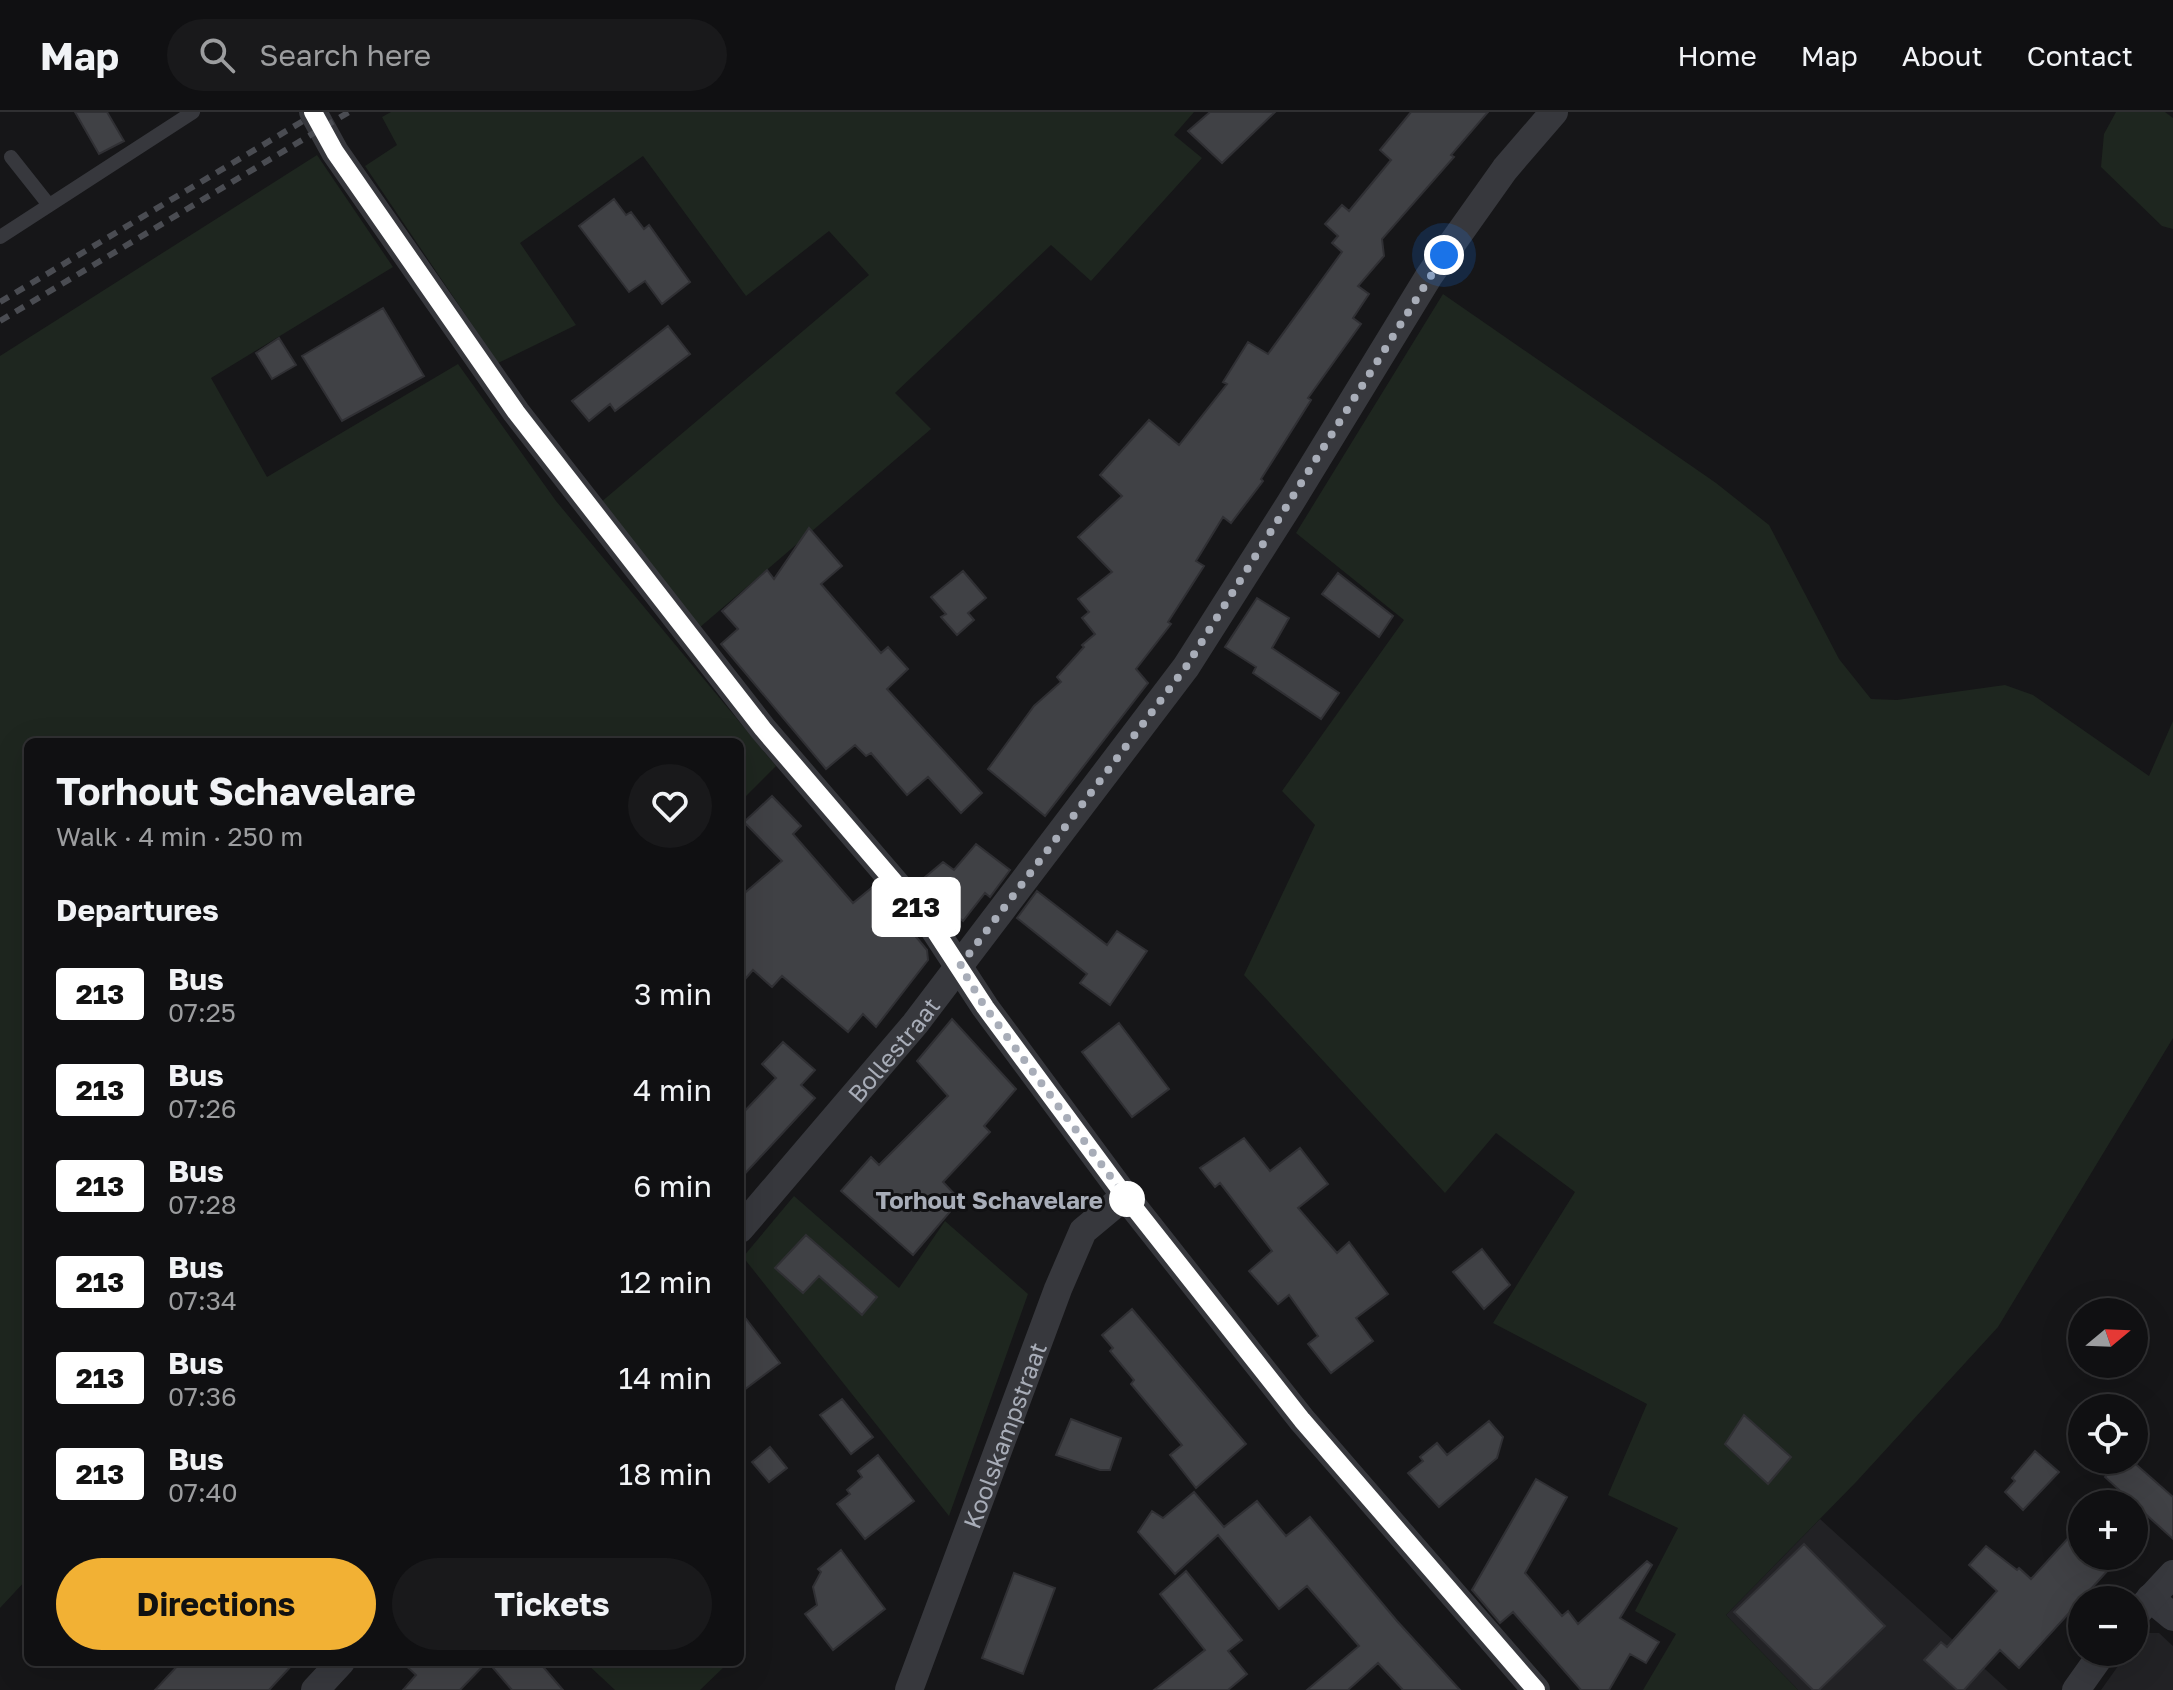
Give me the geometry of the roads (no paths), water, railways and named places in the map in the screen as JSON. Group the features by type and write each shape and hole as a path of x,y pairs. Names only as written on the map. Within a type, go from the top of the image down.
{"street":[{"path":"313,112 335,152 516,412 763,729 932,926 985,1007 1125,1196 1302,1420 1536,1690"},
{"name":"Bollestraat","path":"744,1224 915,1024 1186,667 1429,276 1505,169 1554,112"},
{"name":"Koolskampstraat","path":"909,1690 1058,1289 1083,1231 1125,1196"},
{"path":"2148,1601 2173,1574"},
{"path":"2148,1609 2173,1617"},
{"path":"315,1690 337,1666"},
{"path":"2076,1690 2093,1666"}],"lane":[{"path":"0,237 193,112"},
{"path":"11,157 49,205"}],"railway":[{"path":"0,302 318,112"},
{"path":"0,321 349,112"}],"place":[{"name":"Torhout Schavelare","path":"1127,1199"}]}
